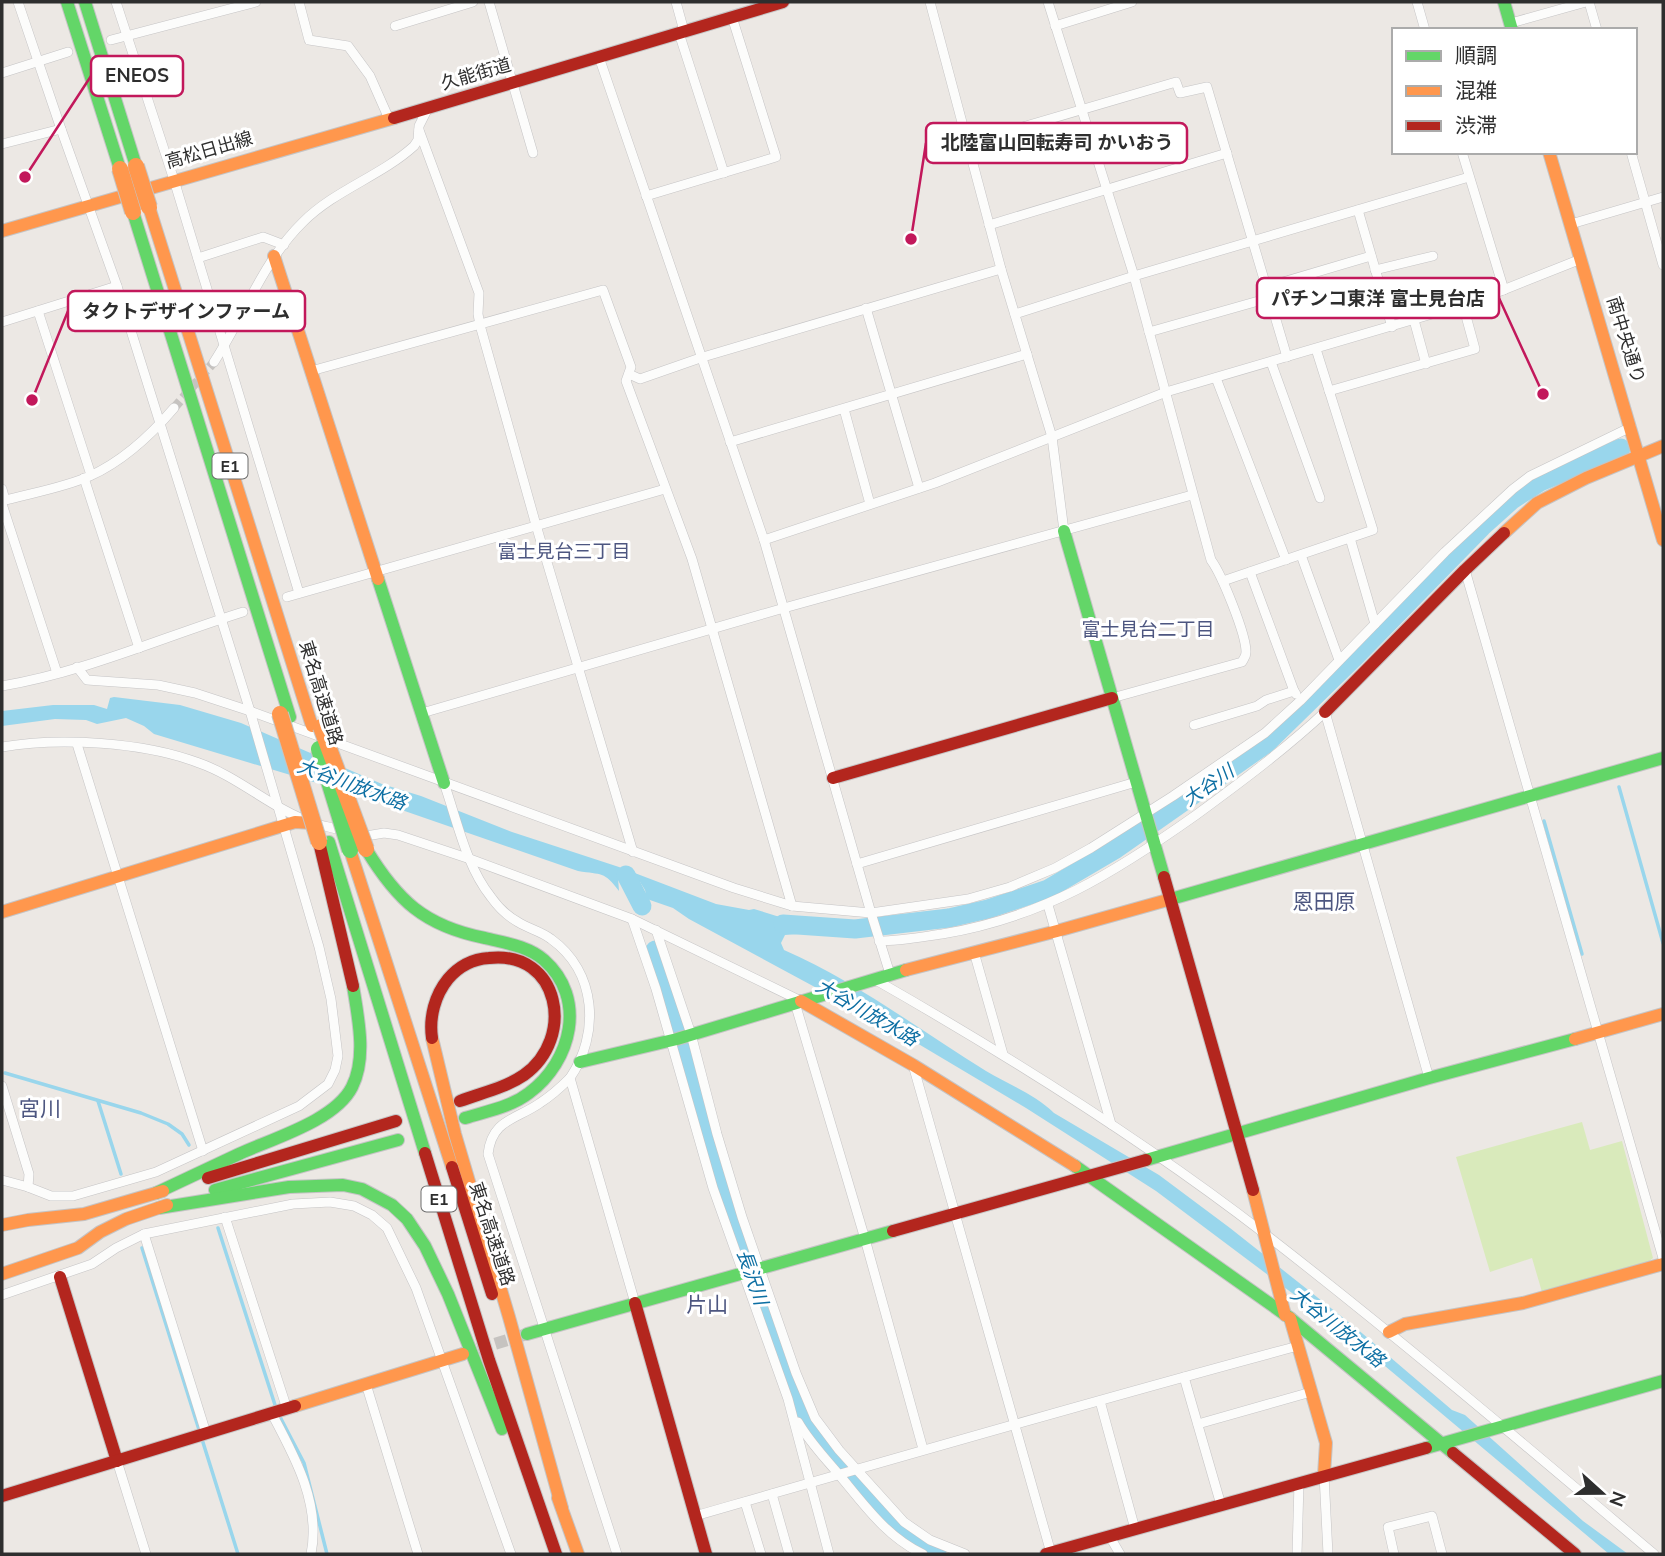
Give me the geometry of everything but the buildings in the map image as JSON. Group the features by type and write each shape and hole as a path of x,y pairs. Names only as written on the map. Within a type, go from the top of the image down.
{"main road":[{"name":"東名高速道路","path":"67,2 266,640 285,716 324,842 489,1360 555,1552"},
{"name":"東名高速道路","path":"85,2 279,621 358,849 408,1038 578,1554"},
{"name":"久能街道","path":"428,108 783,2"},
{"path":"1504,2 1512,27"},
{"name":"高松日出線","path":"2,231 428,108"},
{"name":"南中央通り","path":"1550,154 1663,540"},
{"path":"279,250 311,371 444,783"},
{"path":"1325,712 1465,570 1537,503 1663,446"},
{"path":"1064,531 1238,1132 1286,1313 1311,1392 1325,1443 1324,1475"},
{"path":"833,778 1112,698"},
{"path":"580,1062 682,1037 890,974 1057,930 1663,758"},
{"path":"2,912 284,825 312,822"},
{"path":"2,1274 78,1248 100,1232 157,1200 309,1122 344,1098 358,1076 361,1060 360,1038 347,954 324,842"},
{"path":"358,849 400,899 417,913 457,931 529,949 545,961 560,978 569,1000 569,1041 561,1060 547,1077 529,1094 509,1104 465,1118"},
{"path":"460,1101 522,1077 537,1065 555,1032 556,1015 552,995 543,978 527,964 511,957 476,958 460,966 445,980 435,999 430,1021 443,1090 562,1508"},
{"path":"802,1001 1043,1144 1286,1313 1444,1441 1575,1554"},
{"path":"535,1332 1663,1014"},
{"path":"157,1200 396,1121"},
{"path":"2,1226 31,1219 93,1212 237,1184 398,1140"},
{"path":"157,1200 289,1187 343,1185 362,1189 392,1205 407,1219 425,1246 448,1294 517,1469 555,1552"},
{"path":"1389,1332 1405,1324 1523,1304 1663,1264"},
{"path":"60,1277 117,1461"},
{"path":"635,1303 706,1554"},
{"path":"2,1496 463,1354"},
{"path":"1049,1554 1663,1381"}],"street":[{"path":"2,1180 28,1186 51,1196 73,1196 156,1172 299,1107 328,1084 338,1056 331,999 319,947 250,711 162,423 19,2"},
{"path":"116,2 174,180 299,593"},
{"path":"111,40 256,2"},
{"path":"299,2 309,40 348,46 370,76 389,119"},
{"path":"395,26 473,2"},
{"path":"489,2 533,153"},
{"path":"676,2 681,32 724,173"},
{"path":"930,2 1001,269 1052,438 1064,531"},
{"path":"1048,2 1134,276 1211,560 1223,581 1246,651 1242,662 1112,698"},
{"path":"1055,26 1132,2"},
{"path":"1417,2 1424,28"},
{"path":"1512,27 1588,2 1596,28"},
{"path":"646,197 776,157 732,17"},
{"path":"2,73 68,52"},
{"path":"599,57 764,540 890,974"},
{"path":"968,143 1176,82 1180,93 1207,87 1287,357"},
{"name":"久能街道","path":"214,362 279,250 304,220 327,202 408,151 418,140 428,108"},
{"path":"2,144 61,129"},
{"path":"419,130 480,293 480,325 633,852"},
{"path":"989,225 1227,153"},
{"path":"1463,154 1504,290"},
{"path":"1632,154 1663,265"},
{"path":"1014,314 1469,177"},
{"path":"1571,224 1663,197"},
{"path":"1358,210 1392,327"},
{"path":"198,258 263,237 279,250"},
{"path":"1266,287 1371,256"},
{"path":"1375,271 1433,256"},
{"path":"764,540 919,488 1166,392 1463,305 1581,259"},
{"path":"628,374 640,379 703,357 1001,269"},
{"path":"2,322 117,286"},
{"path":"311,371 603,290 631,367 626,381 692,559 792,906"},
{"path":"1149,332 1269,298"},
{"path":"1329,391 1475,349 1463,305"},
{"path":"866,308 919,488"},
{"path":"38,311 139,648"},
{"path":"1414,320 1426,364"},
{"path":"1223,581 1373,530 1316,349"},
{"path":"730,442 1027,354"},
{"path":"1271,362 1320,498"},
{"path":"1216,378 1286,560"},
{"path":"3,502 88,477 125,455 162,423 174,408"},
{"path":"844,409 870,504"},
{"path":"77,667 87,680 158,685 195,693 250,711 633,852 792,906 871,913 968,899 1010,887 1055,868 1145,815 1251,745 1300,701 1446,552 1513,489 1530,476 1631,427"},
{"path":"2,489 3,502 57,673"},
{"path":"287,597 664,489"},
{"path":"422,713 713,631 783,608 1192,495"},
{"path":"1350,538 1375,624"},
{"path":"1301,555 1339,660"},
{"path":"1465,570 1663,1258"},
{"path":"1250,572 1300,701"},
{"path":"2,686 57,673 139,648 243,612"},
{"path":"1194,725 1257,706 1266,700 1294,691"},
{"path":"879,941 955,932 1006,920 1048,905 1119,868 1153,841 1265,765 1325,712 1429,1078"},
{"path":"2,747 17,744 122,745 199,763 312,822 366,836 389,833 470,859 632,919 802,1001 923,1449"},
{"path":"77,744 202,1151"},
{"path":"857,864 1136,782"},
{"path":"444,783 470,859 488,893 502,911 518,923 552,940 569,957 583,980 589,1002 590,1030 580,1062 570,1078 542,1102 504,1122 490,1141 488,1154 535,1332 617,1554"},
{"path":"1048,905 1111,1124"},
{"path":"632,919 656,989 682,1037 719,1143 829,1554"},
{"path":"656,930 682,1037 713,1188 806,1400 826,1435 892,1511 930,1541 965,1554"},
{"path":"974,952 1003,1054"},
{"path":"874,979 1003,1054 1157,1156 1389,1332 1499,1427 1654,1554"},
{"path":"913,1065 1016,1425 1049,1554"},
{"path":"570,1078 635,1303"},
{"path":"2,1086 29,1174 28,1186"},
{"path":"2,1295 92,1264 144,1234 293,1204 330,1202 354,1206 372,1215 387,1228 416,1288 511,1554"},
{"path":"225,1217 280,1411 305,1483 312,1516 311,1554"},
{"path":"144,1234 206,1433"},
{"path":"695,1516 923,1449 1298,1346"},
{"path":"1184,1377 1222,1505"},
{"path":"366,1384 418,1554"},
{"path":"1198,1424 1311,1392"},
{"path":"788,1399 811,1444 888,1532 907,1547 923,1554"},
{"path":"1100,1401 1135,1529"},
{"path":"117,1461 146,1554"},
{"path":"1324,1475 1328,1554"},
{"path":"1297,1554 1299,1483"},
{"path":"772,1494 789,1554"},
{"path":"745,1502 761,1554"},
{"path":"1394,1554 1388,1527 1432,1516 1442,1554"},
{"path":"1110,1536 1120,1554"}],"green space":[{"path":"1582,1122 1590,1150 1622,1141 1653,1258 1648,1262 1542,1292 1532,1258 1490,1272 1456,1157"}],"water":[{"name":"大谷川放水路","path":"110,698 180,705 241,723 382,784 421,796 512,832 619,867 716,904 754,909 815,928 806,927 798,934 785,935 781,943 784,950 862,991 986,1071 1030,1095 1054,1113 1159,1175 1356,1328 1452,1410 1465,1415 1583,1521 1628,1554 1609,1554 1348,1335 1156,1191 1026,1108 900,1033 673,908 647,899 640,882 618,878 619,891 602,875 578,871 370,799 154,734 126,718 97,724 86,720 55,719 2,726 2,711 53,705 94,705 107,709"}],"waterway":[{"name":"大谷川","path":"783,924 855,929 949,918 988,909 1048,889 1116,849 1266,744 1512,500 1540,482 1621,448"},
{"path":"1619,787 1663,943"},
{"path":"1544,821 1582,954"},
{"name":"長沢川","path":"626,875 642,906"},
{"name":"長沢川","path":"655,950 747,1262 798,1405 821,1445 884,1518 902,1534 937,1554"},
{"path":"5,1073 141,1113 168,1124 182,1134 189,1145"},
{"path":"98,1101 121,1174"},
{"path":"218,1228 276,1408"},
{"path":"142,1248 238,1554"},
{"path":"279,1415 304,1463 327,1554"}],"tunnel":[{"path":"174,408 214,362"},
{"path":"478,1349 524,1335"}],"traffic: fast":[{"path":"67,2 120,169"},
{"path":"85,2 136,166"},
{"path":"1504,2 1511,28"},
{"path":"133,212 290,717"},
{"path":"1064,531 1164,877"},
{"path":"378,579 444,783"},
{"path":"319,749 350,850"},
{"path":"1171,899 1663,758"},
{"path":"329,842 425,1153"},
{"path":"366,849 389,883 414,908 429,918 464,933 531,951 544,960 557,975 566,992 569,1029 556,1064 544,1080 514,1102 465,1118"},
{"path":"580,1062 677,1039 906,970"},
{"path":"156,1193 301,1128 332,1110 344,1099 357,1076 359,1063 360,1037 353,986"},
{"path":"1146,1160 1575,1039"},
{"path":"215,1190 398,1140"},
{"path":"1075,1166 1290,1318 1453,1453"},
{"path":"159,1208 289,1187 343,1185 362,1189 392,1205 407,1219 425,1246 448,1294 502,1429"},
{"path":"527,1334 893,1231"},
{"path":"1426,1448 1663,1381"}],"traffic: slow":[{"path":"2,231 394,118"},
{"path":"1550,154 1663,540"},
{"path":"136,166 149,207"},
{"path":"120,169 133,212"},
{"path":"149,207 312,726"},
{"path":"274,256 378,579"},
{"path":"1504,533 1537,503 1586,478 1663,446"},
{"path":"280,714 319,842"},
{"path":"321,727 366,849"},
{"path":"2,912 295,822 312,823"},
{"path":"350,850 452,1167"},
{"path":"906,970 1171,899"},
{"path":"801,1001 913,1065 1075,1166"},
{"path":"1575,1039 1663,1014"},
{"path":"432,1038 455,1134 562,1508"},
{"path":"1253,1190 1285,1315"},
{"path":"2,1225 84,1214 163,1191"},
{"path":"2,1274 78,1248 100,1232 126,1219 167,1205"},
{"path":"1389,1332 1405,1324 1523,1303 1663,1264"},
{"path":"1290,1318 1326,1443 1324,1475"},
{"path":"295,1406 463,1354"},
{"path":"558,1498 578,1554"}],"traffic: jam":[{"path":"394,118 783,2"},
{"path":"1325,712 1504,533"},
{"path":"833,778 1112,698"},
{"path":"319,842 353,986"},
{"path":"1164,877 1253,1190"},
{"path":"432,1038 432,1014 436,999 452,974 467,964 489,958 513,959 532,968 545,982 553,1000 554,1020 550,1040 540,1059 517,1080 460,1101"},
{"path":"208,1178 396,1121"},
{"path":"425,1153 489,1360 556,1554"},
{"path":"893,1231 1146,1160"},
{"path":"452,1167 492,1294"},
{"path":"60,1277 117,1461"},
{"path":"635,1303 706,1554"},
{"path":"2,1496 295,1406"},
{"path":"1046,1554 1426,1448"},
{"path":"1453,1453 1575,1554"}],"place":[{"name":"ENEOS","path":"25,177"},
{"name":"北陸富山回転寿司 かいおう","path":"911,239"},
{"name":"パチンコ東洋 富士見台店","path":"1543,394"},
{"name":"タクトデザインファーム","path":"32,400"}],"district":[{"name":"富士見台三丁目","path":"564,551"},
{"name":"富士見台二丁目","path":"1148,629"},
{"name":"恩田原","path":"1324,902"},
{"name":"宮川","path":"40,1109"},
{"name":"片山","path":"707,1305"}]}
